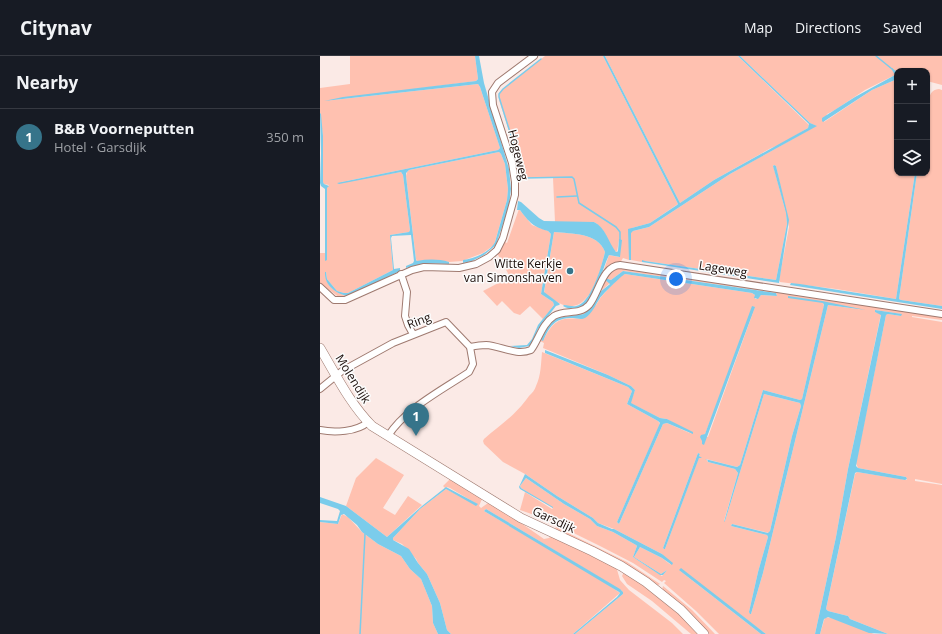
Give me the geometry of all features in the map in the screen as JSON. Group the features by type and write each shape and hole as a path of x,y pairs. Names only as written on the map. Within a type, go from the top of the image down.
{"main road":[{"name":"Molendijk","path":"320,348 350,400 372,426 388,436"},
{"name":"Garsdijk","path":"388,436 521,518 621,566 646,582 681,610 704,634"}],"street":[{"name":"Hogeweg","path":"320,287 334,300 345,300 358,296 380,283 418,268 433,267 454,269 471,265 489,257 500,246 510,217 515,195 515,182 512,163 493,105 492,92 498,83 534,56"},
{"name":"Lageweg","path":"470,347 486,345 507,350 531,350 543,329 552,318 560,314 575,313 585,309 594,297 607,272 612,267 620,265 942,314"},
{"path":"401,274 407,292 405,316 412,334"},
{"name":"Ring","path":"320,389 342,371 393,343 412,334 446,322 470,347"},
{"path":"388,436 394,426 406,415 469,372 472,364 470,347"},
{"path":"320,430 334,432 358,428 368,422"}],"shaded area":[{"path":"350,56 475,56 478,79 476,81 324,101 478,84 500,148 498,150 337,183 401,172 403,175 410,230 409,232 390,235 393,270 348,293 337,291 327,279 326,272 326,279 330,286 336,292 348,296 349,298 340,298 320,283 320,253 325,253 325,260 327,188 329,185 324,184 323,182 323,136 320,113 320,88 350,84"},
{"path":"545,56 603,56 678,204 650,223 632,228 629,244 629,260 623,258 620,263 602,275 609,255 619,257 619,240 617,252 611,246 602,229 594,222 555,222 553,178 524,177 499,100 499,94 503,89"},
{"path":"605,56 738,56 809,125 808,128 714,180 680,203"},
{"path":"740,56 942,56 942,85 930,82 930,68 894,68 894,76 865,90 827,114 824,122 872,90 894,80 894,176 915,176 896,299 780,282 779,280 789,227 776,166 773,165 786,213 787,224 776,280 631,260 631,232 649,227 730,174 816,126 810,123"},
{"path":"934,90 942,90 942,306 899,299 917,176 930,176 930,95"},
{"path":"499,152 505,164 508,189 507,200 494,245 483,253 462,261 417,261 406,176 407,172 409,170"},
{"path":"519,209 532,225 548,231 551,234 541,294 553,302 554,305 543,319 530,306 520,315 514,313 502,301 497,306 483,291 510,277 497,253 503,241 507,243"},
{"path":"554,232 590,237 601,245 605,252 600,271 591,291 578,305 569,306 559,303 544,293"},
{"path":"616,267 942,316 942,320 912,317 942,322 942,484 915,479 915,481 942,485 942,634 888,634 850,619 848,616 828,611 826,609 855,474 857,472 907,480 906,477 858,468 856,463 886,315 901,316 901,314 875,310 875,312 881,314 815,634 766,634 679,570 761,634 719,634 696,611 664,583 666,581 664,580 662,582 633,563 543,518 520,510 525,492 552,509 553,508 521,488 520,486 526,478 564,504 590,519 597,526 613,532 636,545 637,546 633,557 662,576 667,570 661,574 634,557 640,547 662,558 671,565 662,554 614,529 598,523 593,518 525,474 503,462 484,444 483,441 524,403 534,390 540,374 542,352 628,387 632,391 627,404 658,421 660,424 617,522 619,524 663,424 667,423 692,434 667,419 660,418 630,403 635,390 631,386 543,348 544,343 538,340 546,327 554,320 558,318 578,313 604,279 610,283 600,292 584,314 559,318 552,322 543,341 550,329 558,322 567,319 581,319 596,305 601,297 620,276 625,274 752,293 755,295 755,299 761,295 777,296 776,293 623,271 611,280 605,278","holes":["823,303 865,310 828,305 763,573 751,614 749,612 768,537 767,535 731,526 732,524 769,533 792,436 801,406 800,403 764,394 725,521 738,473 735,469 708,462 706,459 737,467 740,465 763,390 800,400 802,399 824,306","755,307 708,437 702,436 705,434","698,453 700,454 699,456 701,458 699,457 665,549 663,548"]},
{"path":"376,458 404,475 383,508 395,515 408,496 422,505 387,537 346,506 356,478"},
{"path":"450,479 482,499 479,506 481,508 488,503 508,514 544,539 551,536 616,566 620,580 629,590 672,623 683,634 575,634 623,594 622,591 486,509 484,511 598,578 620,593 573,634 451,634 447,630 440,603 427,574 402,544 393,540 393,538 420,509 446,489 477,505 450,488 445,488 443,486"},
{"path":"342,514 348,517 362,532 378,544 401,556 410,569 421,579 432,606 433,623 438,634 320,634 320,522 338,524"},
{"path":"556,527 627,562 660,584 656,586 555,529"},
{"path":"624,572 666,602 701,634 691,634 652,601 627,584 622,576"},
{"path":"663,586 692,610 715,634 709,634 662,590"},
{"path":"825,617 832,618 874,634 820,634"}],"water":[{"path":"475,56 479,56 484,83 509,169 511,189 509,206 496,245 484,255 472,261 463,263 463,260 477,257 486,252 495,242 507,200 508,189 505,164 499,152 409,170 406,173 406,176 416,260 441,260 449,262 449,264 417,265 406,268 406,266 414,261 411,235 392,236 394,269 400,268 400,271 348,296 335,291 326,281 325,272 327,279 337,291 348,293 393,270 390,235 409,232 410,230 403,175 401,172 339,184 337,183 498,150 500,148 478,84 324,101 343,97 476,81 478,79"},
{"path":"603,56 605,56 680,203 714,180 808,128 809,124 738,56 740,56 810,123 817,126 730,174 649,227 633,231 631,233 631,260 629,260 628,229 650,223 678,204"},
{"path":"894,76 894,80 872,90 823,122 822,121 822,118 855,97"},
{"path":"320,113 323,136 323,182 329,186 327,188 327,260 325,261 325,189 320,183"},
{"path":"773,166 776,166 789,220 779,283 642,262 642,260 776,280 787,224 786,213"},
{"path":"915,176 917,176 899,299 942,306 942,309 790,285 791,283 800,284 896,299"},
{"path":"518,201 544,221 594,222 604,231 616,252 618,251 619,239 622,240 620,257 609,255 594,293 588,302 581,307 573,309 563,306 576,306 581,304 586,299 595,283 605,252 601,245 590,237 554,232 544,292 560,304 556,306 538,329 531,344 529,346 519,348 510,346 527,345 532,339 538,325 554,305 553,302 541,294 551,234 548,231 535,226 520,210 517,210"},
{"path":"623,271 776,293 777,296 761,295 758,299 754,298 755,295 752,293 625,274 600,298 592,311 585,318 567,318 557,321 548,331 543,341 541,340 549,324 557,318 584,314 600,292 610,284 604,279 611,280"},
{"path":"788,296 866,310 828,305 763,573 751,614 749,612 768,537 767,535 731,526 732,524 768,533 770,531 792,436 801,406 800,403 764,394 724,522 738,473 735,469 708,462 707,460 737,467 740,465 763,390 800,400 802,399 824,305 823,303 788,298"},
{"path":"752,306 755,307 704,445 702,444 700,437 701,435 705,434"},
{"path":"875,310 902,314 901,316 886,315 856,466 858,468 906,477 907,479 905,480 857,472 855,473 826,609 828,611 848,616 850,619 888,634 869,633 828,617 824,619 820,634 815,634 881,315 875,312"},
{"path":"545,350 608,375 631,386 635,390 631,403 660,418 667,419 693,432 693,434 667,423 663,424 619,524 617,522 660,423 627,404 632,391 628,387 545,353"},
{"path":"698,453 702,458 699,458 664,549 663,548"},
{"path":"525,474 593,518 598,523 614,529 662,554 673,563 672,565 640,547 634,557 661,574 667,570 663,575 660,575 633,557 637,546 636,545 613,532 597,526 590,519 564,504 526,478 520,486 521,488 553,508 520,489 519,487"},
{"path":"446,487 478,504 476,506 446,489 420,509 393,538 393,540 409,549 427,574 440,603 447,630 451,634 438,634 433,623 432,606 421,579 410,569 401,556 378,544 362,532 357,525 344,514 341,515 338,524 320,522 320,520 337,521 340,511 320,503 320,497 346,506 387,537 422,506"},
{"path":"486,509 620,589 623,594 575,634 573,634 620,593 484,511"},
{"path":"681,568 766,634 761,634 679,570"}],"waterway":[{"path":"876,56 892,69"},
{"path":"541,59 503,89 499,94 524,177 572,177 574,179 579,203 616,227 620,232 620,240"},
{"path":"557,197 577,196"},
{"path":"360,634 365,534"}],"place":[{"name":"Witte Kerkje van Simonshaven","path":"570,271"},
{"name":"B&B Voorneputten","path":"416,436"}]}
